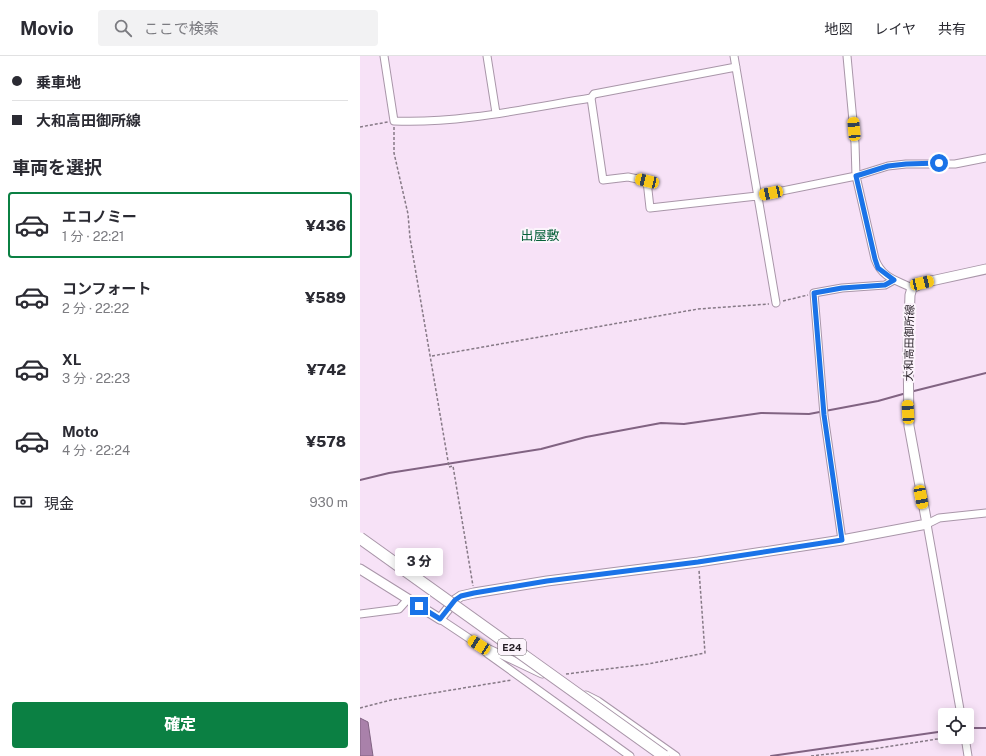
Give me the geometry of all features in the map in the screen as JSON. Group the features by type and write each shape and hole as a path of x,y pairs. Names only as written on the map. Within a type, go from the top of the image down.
{"highway":[{"name":"E24","path":"360,538 664,756"}],"main road":[{"name":"大和高田御所線","path":"927,524 909,426 908,348 909,303 912,288 922,283 986,269"},
{"path":"360,570 440,619 455,600 461,596 474,593 547,581 698,562 842,540 927,524"}],"street":[{"path":"384,56 394,121 419,122 496,113 591,98 594,94 736,67"},
{"path":"487,56 496,113"},
{"path":"734,56 776,303"},
{"path":"847,56 855,143 856,176 875,259 878,268 894,280 912,288"},
{"path":"591,98 603,180 628,177 647,181 650,208 757,196 856,176 888,166 906,164 956,164 986,158"},
{"path":"842,540 824,412 814,293 842,288 885,285 894,280"},
{"path":"960,708 927,524 939,518 986,512"},
{"path":"360,614 399,609 408,598"},
{"path":"440,619 479,645 519,676 630,756"},
{"path":"479,645 510,658 598,701 676,756"},
{"path":"966,744 968,756"}],"path":[{"path":"360,127 394,121 394,154 408,214 410,238 449,467 453,466 474,593"},
{"path":"431,356 698,309 776,303 814,293"},
{"path":"563,675 648,664 705,653 698,562"},
{"path":"360,708 391,700 511,680 519,676"},
{"path":"811,756 938,739"}],"shaded area":[{"path":"360,718 368,722 373,756 360,756"}],"waterway":[{"path":"914,391 986,373"},
{"path":"360,480 389,473 541,449 586,437 661,423 684,424 761,413 809,414 878,401 903,394"},
{"path":"974,728 986,728"},
{"path":"771,756 938,732"}],"district":[{"name":"出屋敷","path":"540,235"}],"route":[{"path":"419,606 440,619 455,600 461,596 474,593 547,581 698,562 842,540 824,415 814,293 842,288 885,285 894,280 878,268 856,176 888,166 939,163"}]}
